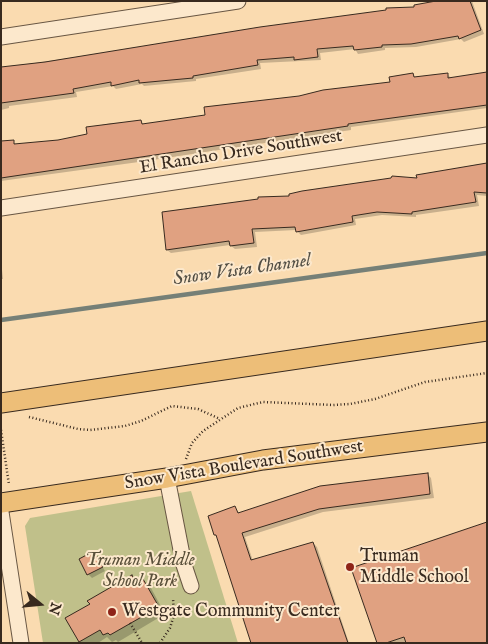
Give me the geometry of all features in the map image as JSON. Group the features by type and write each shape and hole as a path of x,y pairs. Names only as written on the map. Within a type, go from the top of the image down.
{"main road":[{"path":"1,403 487,331"},
{"name":"Snow Vista Boulevard Southwest","path":"6,495 167,478 263,460 487,432"}],"street":[{"path":"1,37 238,1"},
{"name":"El Rancho Drive Southwest","path":"1,208 487,135"},
{"path":"167,478 184,565 191,586"},
{"path":"1,512 21,643"}],"path":[{"path":"185,460 192,443 203,431 238,408 263,402 308,405 350,404 375,399 426,382 487,373"},
{"path":"20,414 78,429 90,430 133,423 172,406 198,409 220,419"},
{"path":"1,430 6,495"},
{"path":"160,643 170,628 174,615 173,598"},
{"path":"130,623 142,643"}],"green space":[{"name":"Truman Middle School Park","path":"191,491 238,643 43,643 25,526 30,518"}],"building":[{"path":"436,1 470,1 481,30 459,39 458,36 411,44 382,45 382,47 354,50 353,46 317,49 318,57 294,60 294,57 257,60 258,65 193,76 193,78 139,83 139,80 111,86 111,82 73,89 74,93 1,103 1,67 45,62 260,27 386,10 386,8 414,7 414,5"},
{"path":"487,72 487,105 348,124 348,126 1,178 1,141 14,140 14,144 58,140 87,134 86,127 141,120 142,124 205,115 204,107 299,96 323,90 390,82 389,77 413,73 414,77 448,73 448,78"},
{"path":"487,163 487,193 474,192 476,202 412,212 412,214 377,212 352,216 353,222 296,232 295,227 252,229 254,243 230,246 229,241 166,250 162,212 258,199 258,197 289,196 289,194 302,191 391,178 392,176 417,178 416,175"},
{"path":"428,473 430,494 319,509 242,533 251,560 313,542 348,643 251,643 208,516 235,506 238,513 320,486"},
{"path":"487,522 487,643 406,643 404,637 386,643 377,643 351,568"},
{"path":"94,551 103,567 87,575 79,559"},
{"name":"Westgate Community Center","path":"132,575 136,584 143,579 159,607 110,635 108,633 103,635 100,630 79,642 65,618 90,604 87,601"}],"waterway":[{"name":"Snow Vista Channel","path":"1,320 487,253"}],"place":[{"name":"Truman Middle School","path":"350,567"},
{"name":"Westgate Community Center","path":"112,612"}]}
